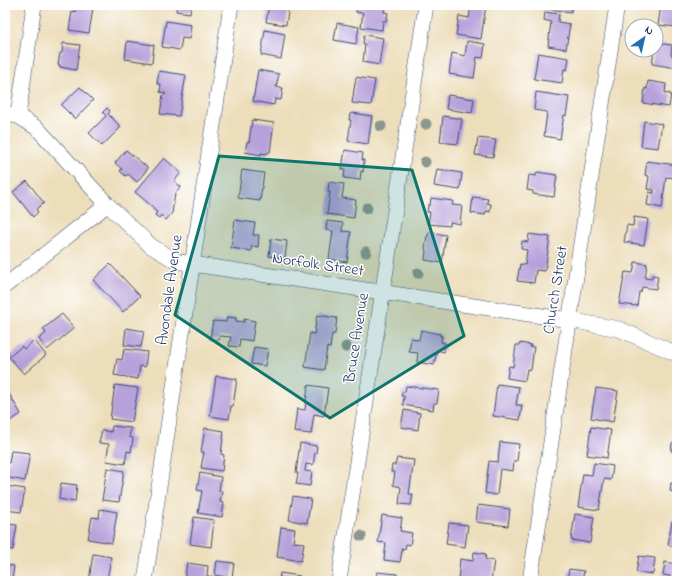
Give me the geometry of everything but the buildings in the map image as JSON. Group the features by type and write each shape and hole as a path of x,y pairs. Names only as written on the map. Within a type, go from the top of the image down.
{"street":[{"path":"11,115 34,5"},
{"name":"Avondale Avenue","path":"145,581 231,5"},
{"name":"Bruce Avenue","path":"339,581 426,5"},
{"name":"Church Street","path":"530,581 617,5"},
{"name":"Norfolk Street","path":"11,115 37,128 107,204 152,246 176,261 569,320 619,329 677,354"},
{"path":"5,286 107,204"}],"highlighted area":[{"path":"219,156 412,170 464,336 330,418 175,315"}]}
